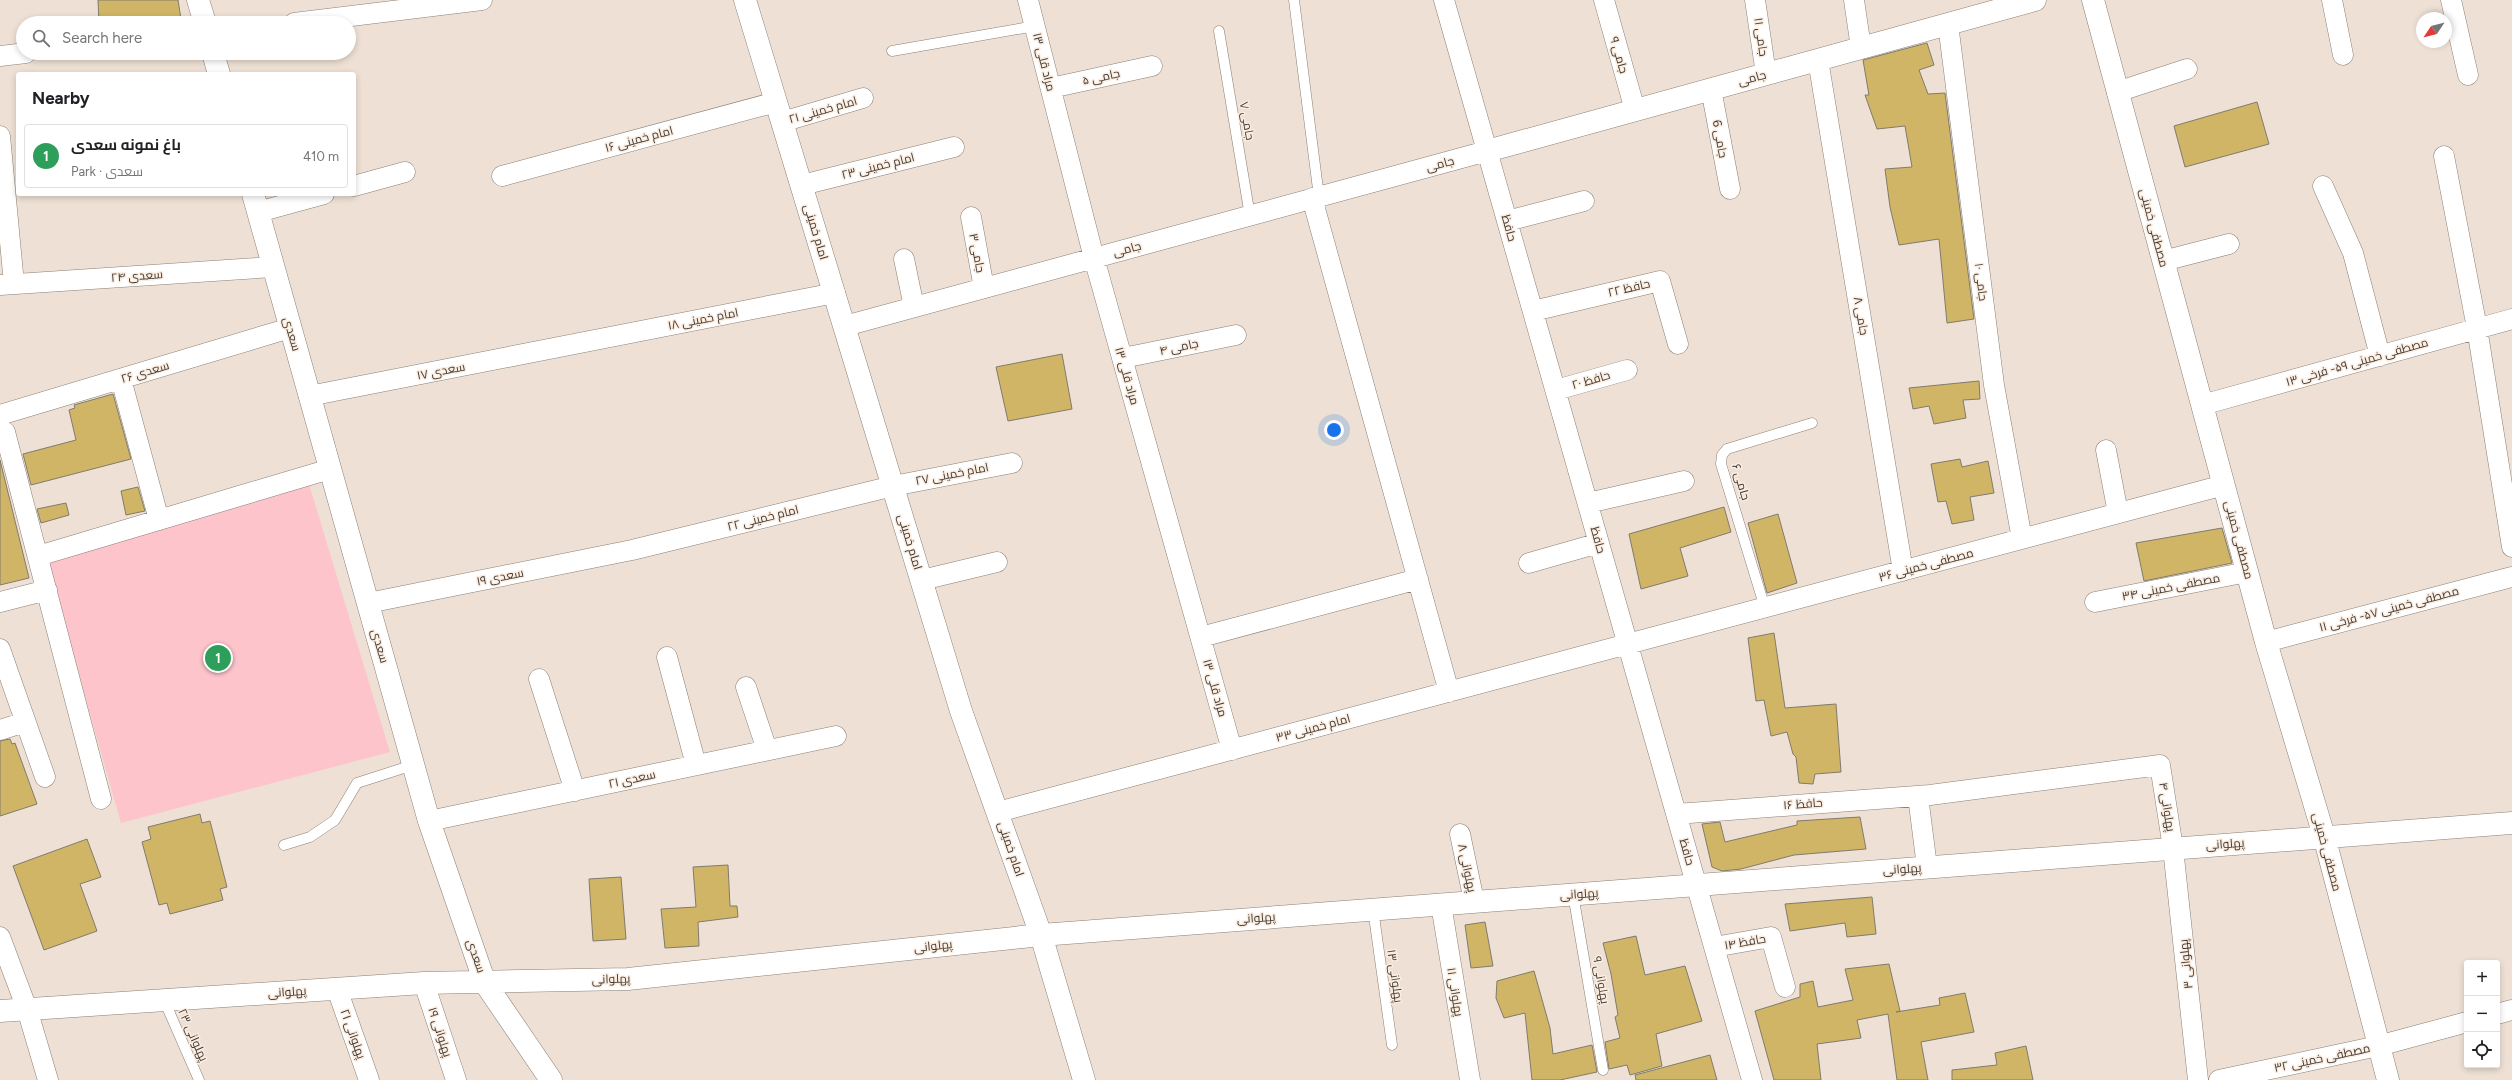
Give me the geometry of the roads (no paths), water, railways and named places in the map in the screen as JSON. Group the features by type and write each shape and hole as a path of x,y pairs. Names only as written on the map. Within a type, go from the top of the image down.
{"main road":[{"path":"198,0 203,16"},
{"name":"امام خمینی","path":"745,0 962,711 1041,935 1084,1080"},
{"name":"جامی","path":"1487,151 2035,0"},
{"name":"مصطفی خمینی","path":"2093,0 2266,642 2324,836 2388,1080"},
{"path":"215,60 218,72"},
{"name":"سعدی","path":"255,203 429,821 485,983 551,1080"},
{"name":"پهلوانی","path":"0,1010 424,983 628,979 1041,935 2324,836 2512,823"}],"street":[{"name":"مراد قلی ۱۳","path":"1028,0 1094,258 1232,750"},
{"name":"حافظ","path":"1444,0 1752,1080"},
{"name":"جامی ۹","path":"1604,0 1635,110"},
{"name":"جامی ۱۱","path":"1756,0 1766,74"},
{"path":"1854,0 1861,48"},
{"path":"2332,0 2343,55"},
{"path":"2451,0 2468,75"},
{"path":"352,16 477,1"},
{"name":"جامی ۱۰","path":"1948,24 1994,385 2022,539"},
{"path":"0,56 16,54"},
{"name":"جامی ۸","path":"1818,60 1903,572"},
{"name":"جامی ۵","path":"1051,88 1152,66"},
{"path":"2118,92 2186,69"},
{"name":"جامی 6","path":"1711,89 1730,189"},
{"name":"امام خمینی ۲۱","path":"779,112 863,98"},
{"name":"امام خمینی ۱۶","path":"502,176 779,112"},
{"path":"0,136 10,162 7,284"},
{"name":"امام خمینی ۲۳","path":"802,185 954,146"},
{"name":"جامی","path":"845,326 1487,151"},
{"path":"2444,156 2477,328 2512,547"},
{"path":"356,185 405,172"},
{"path":"2323,186 2353,253 2380,356"},
{"path":"255,203 309,196"},
{"path":"1316,198 1449,692"},
{"path":"1507,221 1584,201"},
{"name":"جامی ۳","path":"971,218 984,288"},
{"path":"2163,261 2229,244"},
{"path":"904,259 914,308"},
{"name":"سعدی ۲۴","path":"7,284 273,267"},
{"name":"حافظ ۲۲","path":"1533,311 1660,281 1678,344"},
{"name":"امام خمینی ۱۸","path":"572,345 834,293"},
{"name":"مصطفی خمینی ۵۹- فرخی ۱۳","path":"2202,406 2512,318"},
{"name":"سعدی ۲۶","path":"2,424 121,379 290,328"},
{"name":"جامی ۴","path":"1123,358 1236,335"},
{"name":"سعدی ۱۷","path":"309,396 572,345"},
{"name":"حافظ ۲۰","path":"1556,390 1627,370"},
{"path":"121,379 159,520"},
{"path":"2,424 101,799"},
{"path":"2106,450 2118,513"},
{"name":"امام خمینی ۲۷","path":"893,486 1012,463"},
{"path":"38,556 330,469"},
{"path":"1588,503 1684,481"},
{"name":"مصطفی خمینی ۳۶","path":"1628,644 1903,572 2224,485"},
{"name":"امام خمینی ۲۲","path":"632,550 893,486"},
{"path":"1529,563 1599,543"},
{"name":"سعدی ۱۹","path":"368,604 632,550"},
{"path":"922,580 996,562"},
{"name":"مصطفی خمینی ۳۴","path":"2095,602 2247,572"},
{"name":"مصطفی خمینی ۵۷- فرخی ۱۱","path":"2266,642 2512,577"},
{"path":"1201,637 1418,579"},
{"path":"0,602 47,590"},
{"name":"امام خمینی ۳۳","path":"998,812 1628,644"},
{"path":"0,649 44,777"},
{"path":"667,657 696,765"},
{"path":"540,679 575,791"},
{"path":"746,687 767,750"},
{"path":"0,730 25,722"},
{"name":"سعدی ۲۱","path":"429,821 836,736"},
{"name":"حافظ ۱۶","path":"1676,814 1924,796 2160,765"},
{"name":"پهلوانی ۴","path":"2160,765 2173,848"},
{"path":"1924,796 1927,867"},
{"name":"پهلوانی ۸","path":"1460,834 1474,902"},
{"name":"پهلوانی ۳","path":"2173,848 2198,1080"},
{"name":"پهلوانی ۱۱","path":"1441,904 1470,1080"},
{"path":"0,937 27,1009 48,1080"},
{"name":"حافظ ۱۴","path":"1714,948 1771,937 1785,987"},
{"name":"پهلوانی ۱۹","path":"424,983 456,1080"},
{"name":"پهلوانی ۲۱","path":"337,989 369,1080"},
{"path":"2500,1013 2512,1010"},
{"name":"مصطفی خمینی ۳۲","path":"2219,1080 2378,1046 2464,1023"}],"lane":[{"path":"1294,0 1316,198"},
{"path":"892,51 1035,26"},
{"name":"جامی ۷","path":"1219,31 1250,216"},
{"name":"جامی ۶","path":"1765,608 1721,464 1722,455 1727,449 1812,423"},
{"path":"284,845 310,837 335,820 357,783 413,765"},
{"name":"پهلوانی ۹","path":"1573,894 1603,1070"},
{"name":"پهلوانی ۱۳","path":"1373,909 1392,1045"},
{"name":"پهلوانی ۲۳","path":"164,1000 199,1080"}],"place":[{"name":"باغ نمونه سعدی","path":"218,658"}]}
